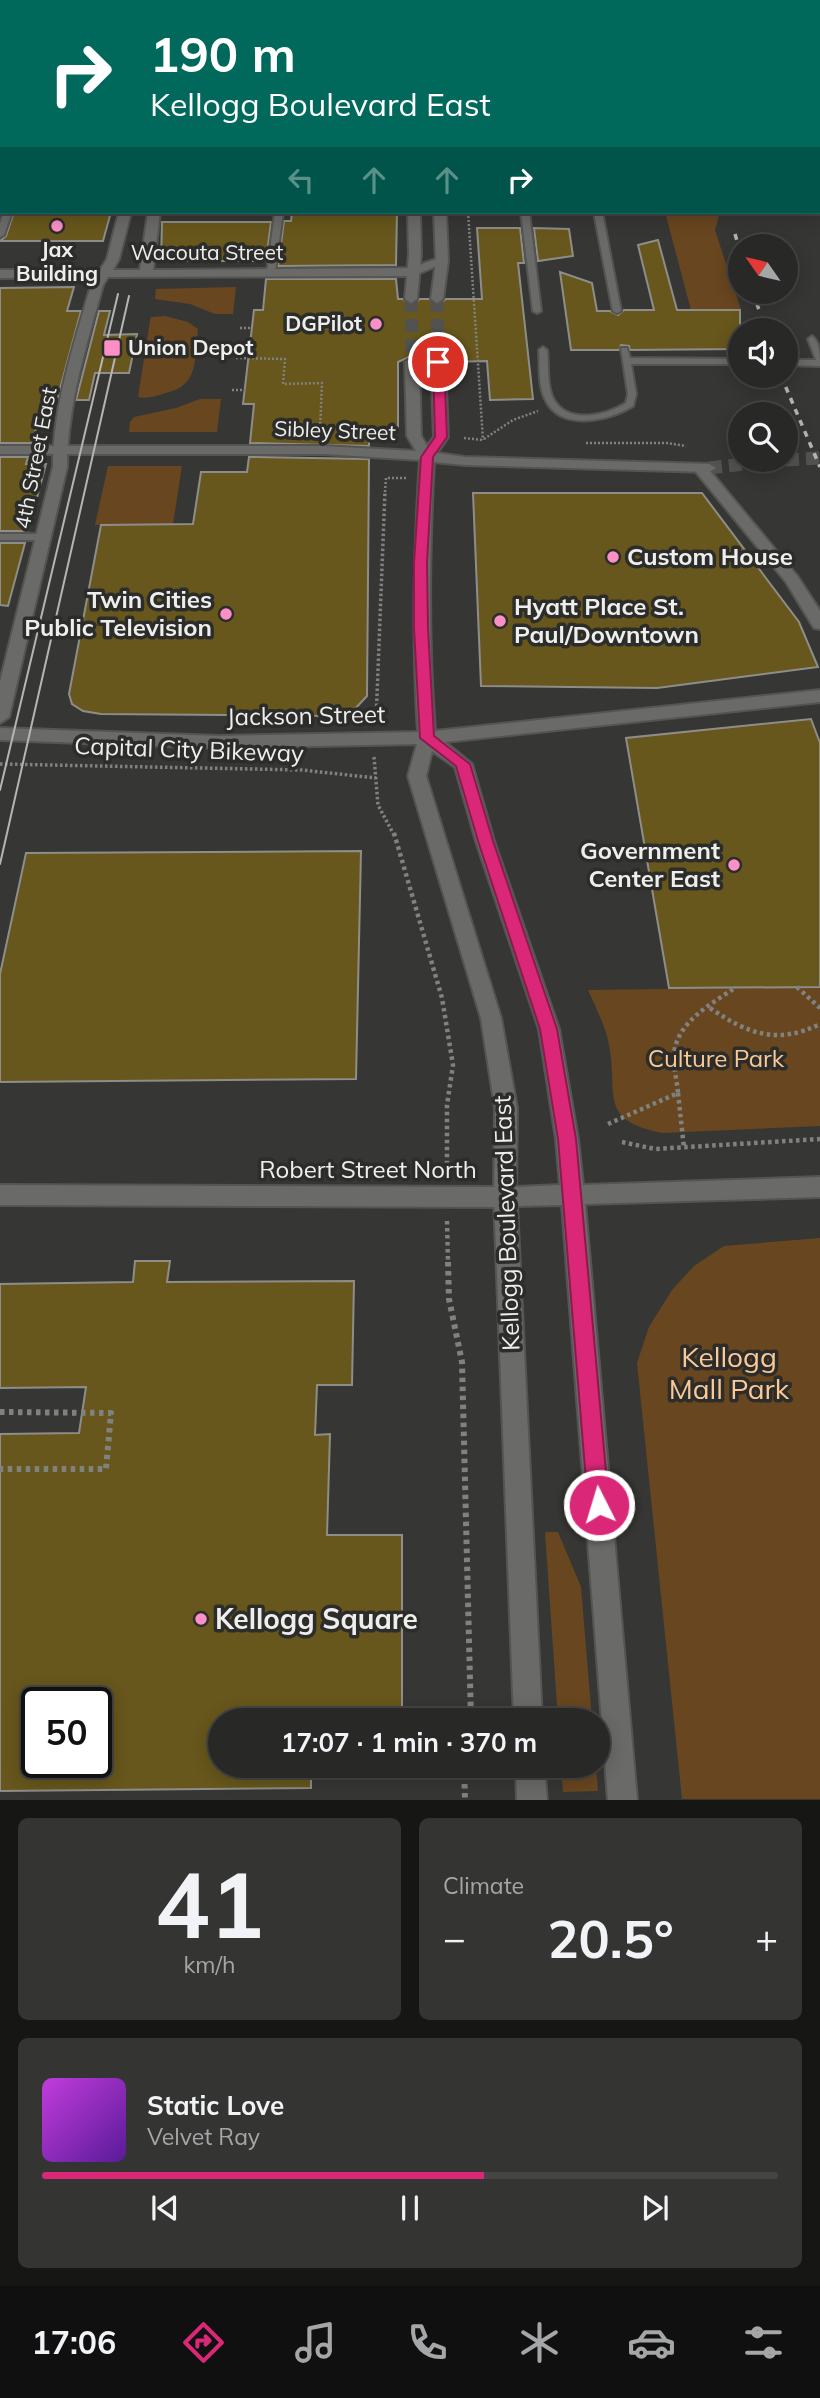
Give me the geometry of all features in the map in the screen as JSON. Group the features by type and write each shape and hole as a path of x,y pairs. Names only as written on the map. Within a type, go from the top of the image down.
{"main road":[{"name":"4th Street East","path":"105,273 113,259 124,214"},
{"path":"146,273 154,214"},
{"path":"411,299 414,214"},
{"path":"437,299 442,261 439,214"},
{"path":"414,272 442,261"},
{"name":"Wacouta Street","path":"0,274 414,272"},
{"name":"Kellogg Boulevard East","path":"412,362 414,436 427,457"},
{"name":"Kellogg Boulevard East","path":"438,362 441,437 427,457 420,607 427,738 417,776 491,1018 506,1108 505,1197 527,1708"},
{"name":"Sibley Street","path":"0,450 323,450 388,452 465,461 705,469 792,580 820,624"},
{"name":"Jackson Street","path":"0,734 260,742 427,738 820,696"},
{"path":"427,738 463,764 485,841 549,1029 563,1109 572,1194 624,1800"},
{"name":"Robert Street North","path":"0,1195 505,1197 820,1187"},
{"path":"530,1778 531,1800"}],"street":[{"name":"4th Street East","path":"0,717 60,467 60,433 82,339 97,285 105,273"}],"lane":[{"path":"0,235 7,214"},
{"path":"271,272 279,214"},
{"path":"524,214 537,311"},
{"path":"598,214 617,310"},
{"path":"798,362 820,361 812,339"},
{"path":"542,350 549,396 553,404 571,415 584,417 610,416 630,404 632,394 625,350"},
{"path":"627,361 728,362"},
{"path":"0,537 43,537"}],"path":[{"path":"468,214 483,440"},
{"path":"240,328 252,328"},
{"path":"236,358 285,359 283,384 322,383 320,430"},
{"path":"232,390 245,390"},
{"path":"464,438 483,440 513,420"},
{"path":"377,716 378,616 386,478"},
{"path":"375,763 378,805 393,830 442,998 453,1065 447,1105 447,1164"},
{"name":"Capital City Bikeway","path":"0,764 302,770 377,778"},
{"path":"684,1148 674,1051 678,1040 696,1015 710,1008 736,987"},
{"path":"797,987 820,1009"},
{"path":"710,1008 724,1018 770,1037 791,1036 820,1024"},
{"path":"608,1124 678,1093"},
{"path":"622,1142 655,1149 820,1139"},
{"path":"447,1248 449,1298 462,1362 471,1708"},
{"path":"0,1412 111,1413 106,1469 1,1469 0,1478"},
{"path":"464,1778 465,1800"}],"green space":[{"path":"666,214 719,214 715,230 728,270 728,304 739,304 741,310 691,310"},
{"path":"236,287 233,314 215,314 190,304 155,299 156,289"},
{"path":"165,316 188,322 198,329 193,369 185,384 177,389 152,397 138,397 151,317"},
{"path":"200,399 221,399 217,432 129,432 130,422 134,417 176,408"},
{"path":"108,466 182,466 173,524 95,525"},
{"name":"Culture Park","path":"820,987 820,1126 663,1133 627,1120 619,1112 614,1102 608,1040 588,990"},
{"name":"Kellogg Mall Park","path":"820,1238 820,1799 682,1799 637,1363 649,1327 672,1290 694,1266 724,1246"},
{"path":"545,1532 558,1532 581,1587 591,1708 557,1708"},
{"path":"562,1778 597,1778 598,1791 563,1792"}],"building":[{"name":"Jax Building","path":"13,214 110,214 103,241 0,241 6,236"},
{"path":"292,214 397,214 396,265 278,266 284,221 291,221"},
{"path":"162,222 271,222 266,261 161,261"},
{"name":"Union Depot","path":"477,228 520,228 524,263 518,263 533,399 490,400 487,361 447,362 437,356 429,362 422,362 411,356 398,362 398,429 369,429 369,446 250,443 254,404 243,404 254,310 263,310 266,279 396,279 398,299 403,299 410,305 420,299 429,299 438,305 446,299 482,299"},
{"path":"534,228 569,229 573,256 538,261"},
{"path":"658,240 677,310 740,310 740,318 728,318 728,349 630,350 629,346 621,345 619,350 571,350 560,272 592,283 597,311 610,311 618,315 624,310 654,310 638,245"},
{"path":"74,287 67,311 81,311 57,400 44,401 32,443 0,443 0,288"},
{"path":"99,311 110,311 104,335 137,334 129,373 95,373 89,400 76,400"},
{"path":"0,457 28,457 26,464 46,464 28,531 0,531"},
{"name":"Twin Cities Public Television","path":"249,457 369,459 367,696 352,712 334,716 101,714 83,711 72,704 69,694 101,525 193,524 201,472 247,472"},
{"name":"Custom House","path":"473,493 702,493 799,622 818,667 657,688 481,686"},
{"path":"0,543 25,543 8,606 0,605"},
{"name":"Government Center East","path":"811,719 820,743 820,987 669,988 626,738"},
{"path":"361,851 356,1079 0,1082 0,974 26,853"},
{"name":"Kellogg Square","path":"135,1261 170,1261 167,1282 354,1281 352,1385 317,1385 315,1435 330,1434 327,1535 402,1535 402,1708 208,1708 208,1778 311,1778 311,1788 0,1791 0,1434 79,1433 86,1387 0,1388 0,1284 133,1282"}],"tunnel":[{"path":"411,299 412,362"},
{"path":"437,299 438,362"},
{"path":"798,459 820,458"},
{"path":"709,468 728,466"}],"tram line":[{"path":"0,790 118,294"},
{"path":"0,864 129,296"}],"railway":[{"path":"757,304 759,310"},
{"path":"786,388 820,467"}],"place":[{"name":"Jax Building","path":"57,226"},
{"name":"DGPilot","path":"376,324"},
{"name":"Union Depot","path":"112,348"},
{"name":"Custom House","path":"613,557"},
{"name":"Twin Cities Public Television","path":"226,614"},
{"name":"Hyatt Place St. Paul/Downtown","path":"500,621"},
{"name":"Government Center East","path":"734,865"},
{"name":"Kellogg Square","path":"201,1619"}],"route":[{"path":"438,362 442,428 441,437 427,457 421,563 422,671 427,738 463,764 485,841 549,1029 567,1139 599,1505"}]}
